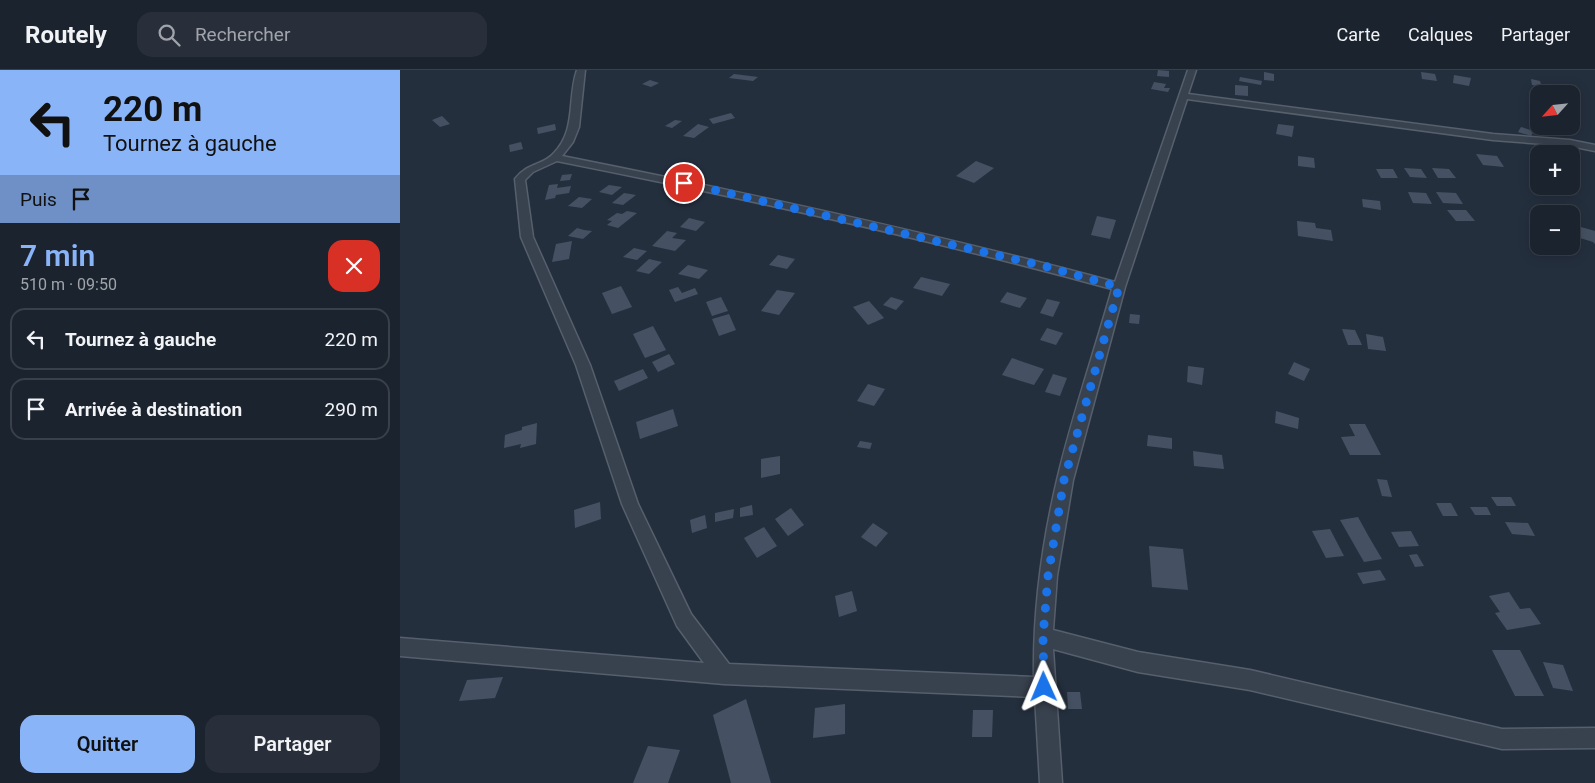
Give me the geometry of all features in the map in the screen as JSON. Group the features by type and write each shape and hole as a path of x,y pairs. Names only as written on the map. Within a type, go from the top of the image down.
{"street":[{"path":"581,70 574,127 568,142 556,158 529,170 520,179 528,237 538,265 583,365 630,504 654,558 684,620 724,674"},
{"path":"1051,783 1044,687 1043,637 1048,576 1064,480 1119,287 1192,70"},
{"path":"1184,96 1495,138 1574,144 1595,148"},
{"path":"556,158 760,200 1044,266 1119,287"},
{"path":"1043,637 1138,662 1250,680 1502,739 1595,738"},
{"path":"400,646 724,674 1044,687"}],"building":[{"path":"1158,70 1169,71 1169,77 1157,76"},
{"path":"1264,72 1274,74 1274,81 1264,80"},
{"path":"1421,72 1435,74 1437,81 1422,79"},
{"path":"734,74 758,77 753,81 729,78"},
{"path":"1454,75 1471,78 1469,86 1453,83"},
{"path":"1240,77 1262,81 1261,85 1239,81"},
{"path":"1531,79 1540,81 1541,85 1532,85"},
{"path":"650,80 659,83 651,87 642,84"},
{"path":"1154,82 1166,84 1164,88 1170,88 1168,92 1151,89"},
{"path":"1235,85 1248,86 1248,96 1235,95"},
{"path":"731,113 735,118 713,124 709,119"},
{"path":"442,116 450,124 440,127 432,120"},
{"path":"675,120 682,121 672,128 665,126"},
{"path":"555,124 556,130 538,134 537,128"},
{"path":"698,124 709,127 694,138 683,136"},
{"path":"1278,124 1294,126 1292,137 1276,134"},
{"path":"1521,127 1530,130 1530,135 1532,135 1531,136 1518,132"},
{"path":"521,142 523,149 510,152 509,145"},
{"path":"1476,154 1497,156 1504,167 1483,165"},
{"path":"1298,156 1314,158 1315,168 1298,166"},
{"path":"976,161 994,168 974,183 956,176"},
{"path":"1404,168 1421,169 1427,178 1410,177"},
{"path":"1432,168 1449,169 1456,178 1438,178"},
{"path":"1376,169 1393,169 1398,178 1381,178"},
{"path":"572,174 570,180 560,181 562,175"},
{"path":"558,184 557,188 571,186 569,193 556,195 555,198 545,200 549,185"},
{"path":"609,185 622,187 612,195 599,192"},
{"path":"1408,192 1426,193 1432,204 1413,203"},
{"path":"1436,192 1456,193 1463,204 1443,203"},
{"path":"624,193 636,195 623,205 612,203"},
{"path":"579,197 592,199 582,208 568,206"},
{"path":"1362,199 1380,201 1381,210 1363,207"},
{"path":"1447,210 1466,210 1475,221 1456,221"},
{"path":"627,211 637,213 618,228 607,225 612,221 607,220 617,213 622,214"},
{"path":"1097,216 1116,220 1110,239 1091,235"},
{"path":"689,218 705,222 696,231 680,227"},
{"path":"1297,221 1315,223 1316,228 1331,230 1333,241 1298,236"},
{"path":"1581,227 1595,231 1595,244 1580,238"},
{"path":"577,228 592,231 583,239 568,236"},
{"path":"667,231 677,233 672,238 686,240 675,251 652,246"},
{"path":"572,241 569,259 552,262 556,244"},
{"path":"634,248 647,251 637,260 623,257"},
{"path":"778,255 795,259 787,269 769,265"},
{"path":"649,259 662,262 649,274 636,271"},
{"path":"688,265 708,270 699,279 678,274"},
{"path":"921,277 950,284 942,296 913,288"},
{"path":"621,286 632,307 612,314 602,293"},
{"path":"678,287 682,293 695,288 698,294 675,302 669,290"},
{"path":"777,290 795,293 779,315 761,311"},
{"path":"1007,292 1027,298 1020,308 1000,302"},
{"path":"721,297 728,311 712,316 706,302"},
{"path":"891,297 904,301 896,310 883,305"},
{"path":"1047,299 1060,302 1053,317 1040,313"},
{"path":"869,301 884,318 868,325 853,307"},
{"path":"729,314 736,330 719,336 712,319"},
{"path":"1130,314 1140,315 1139,324 1129,323"},
{"path":"653,326 666,350 645,358 633,334"},
{"path":"1047,328 1063,333 1056,345 1040,340"},
{"path":"1342,329 1355,330 1362,345 1348,345"},
{"path":"1366,334 1383,337 1386,351 1368,349"},
{"path":"669,354 675,364 658,372 652,362"},
{"path":"1012,358 1044,369 1034,385 1002,375"},
{"path":"1294,362 1310,369 1304,381 1288,374"},
{"path":"1188,366 1204,368 1202,385 1187,382"},
{"path":"643,369 648,378 619,391 614,381"},
{"path":"1053,374 1067,378 1060,396 1045,392"},
{"path":"868,384 885,389 874,406 857,401"},
{"path":"673,409 678,426 640,439 636,422"},
{"path":"1276,411 1299,418 1298,429 1275,423"},
{"path":"537,423 536,444 520,448 521,444 504,448 505,435 522,430 522,427"},
{"path":"1349,424 1365,424 1381,455 1350,455 1341,437 1355,436"},
{"path":"1148,435 1172,438 1172,449 1147,446"},
{"path":"860,441 872,443 870,449 857,447"},
{"path":"1193,451 1222,455 1224,469 1194,466"},
{"path":"780,456 780,474 761,478 761,459"},
{"path":"1377,479 1387,480 1392,497 1382,496"},
{"path":"1491,497 1511,497 1516,506 1497,506"},
{"path":"600,502 601,519 575,528 574,510"},
{"path":"1436,503 1451,503 1458,516 1443,516"},
{"path":"752,505 753,515 740,517 740,508"},
{"path":"1470,507 1487,507 1491,515 1475,515"},
{"path":"791,508 804,525 788,536 775,519"},
{"path":"734,509 733,518 715,522 715,513"},
{"path":"705,515 707,528 692,533 690,520"},
{"path":"1358,517 1382,559 1364,562 1340,520"},
{"path":"1505,522 1528,523 1535,536 1512,534"},
{"path":"873,523 888,533 876,547 861,537"},
{"path":"764,527 777,546 757,558 744,538"},
{"path":"1330,529 1344,556 1326,558 1312,531"},
{"path":"1411,531 1419,546 1399,547 1391,532"},
{"path":"1149,546 1183,549 1188,590 1152,587"},
{"path":"1417,554 1424,566 1415,567 1409,555"},
{"path":"1380,570 1386,580 1363,584 1357,573"},
{"path":"852,591 857,611 839,617 835,596"},
{"path":"1509,592 1520,609 1530,608 1541,624 1507,630 1495,613 1500,612 1489,596"},
{"path":"1492,650 1520,650 1544,696 1515,696"},
{"path":"1543,662 1563,665 1573,691 1553,688"},
{"path":"503,677 495,698 459,701 467,680"},
{"path":"1067,692 1080,692 1082,709 1068,709"},
{"path":"746,699 771,783 731,783 713,715"},
{"path":"845,704 845,734 813,738 815,708"},
{"path":"973,710 993,710 992,737 972,737"},
{"path":"648,746 680,750 668,783 633,783"}],"route":[{"path":"684,183 1044,266 1119,287 1064,480 1048,576 1043,637 1044,687"}]}
